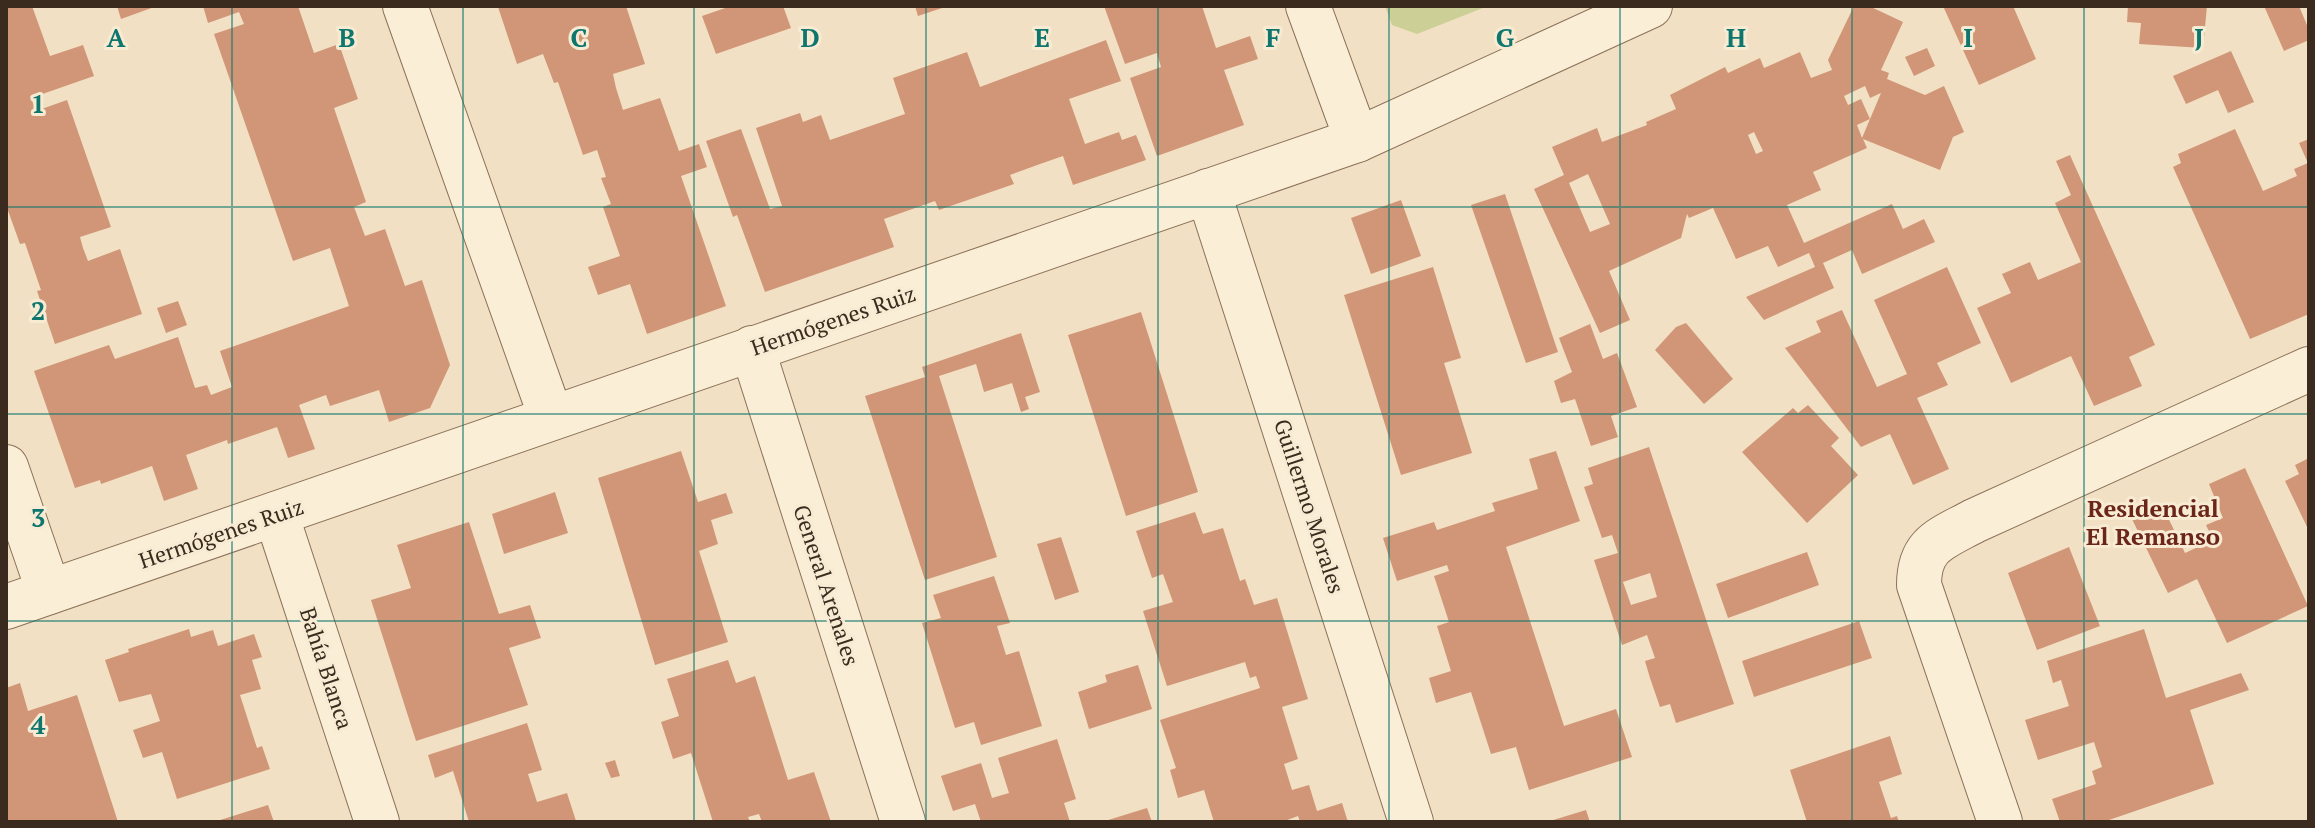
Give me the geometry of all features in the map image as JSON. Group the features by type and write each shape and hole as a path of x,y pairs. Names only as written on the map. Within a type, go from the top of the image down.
{"street":[{"path":"405,6 551,417"},
{"path":"1308,6 1357,140"},
{"name":"Hermógenes Ruiz","path":"6,607 1357,140 1650,6"},
{"name":"Guillermo Morales","path":"1208,191 1411,822"},
{"name":"General Arenales","path":"752,348 903,822"},
{"path":"2000,822 1919,585 1919,566 1927,550 1974,521 2309,369"},
{"path":"6,467 49,592"},
{"name":"Bahía Blanca","path":"276,514 377,822"}],"green space":[{"path":"1385,6 1488,6 1417,34 1392,25"}],"building":[{"path":"6,6 32,6 50,56 83,45 94,76 31,98 36,111 67,100 111,227 80,237 83,248 88,261 120,249 142,314 55,344 25,243 20,244 6,205"},
{"path":"117,6 157,6 121,19"},
{"path":"203,6 298,6 314,53 339,44 358,99 334,108 366,202 354,207 365,236 385,229 405,286 422,280 450,365 430,408 389,422 379,390 330,406 326,395 299,405 315,449 288,458 277,427 186,455 198,489 164,501 152,466 101,484 100,480 75,488 34,371 109,345 115,359 178,337 195,388 207,385 211,395 232,387 220,351 349,306 330,248 293,261 214,34 244,24 239,12 208,23"},
{"path":"626,6 645,64 613,74 623,110 660,98 679,151 699,144 707,167 681,176 726,306 647,334 630,284 598,295 588,267 620,256 603,207 611,204 601,178 606,177 597,150 583,155 558,82 554,83 543,54 517,64 498,7"},
{"path":"731,6 783,6 791,28 716,54 702,16"},
{"path":"915,6 945,6 945,7 918,16"},
{"path":"1104,6 1202,6 1216,48 1250,36 1258,59 1224,70 1244,125 1157,156 1130,78 1161,67 1157,53 1125,64"},
{"path":"1854,6 1869,6 1903,22 1881,70 1889,73 1887,79 1925,95 1944,86 1964,132 1953,137 1940,170 1863,139 1867,148 1813,172 1821,190 1787,205 1804,243 1892,204 1903,229 1924,219 1935,242 1862,274 1852,250 1823,263 1834,288 1764,320 1746,297 1815,267 1809,253 1778,267 1768,246 1736,259 1713,208 1689,218 1687,214 1681,238 1609,271 1630,320 1600,333 1534,189 1564,175 1552,147 1597,128 1602,142 1647,125 1646,122 1676,109 1670,95 1725,67 1728,73 1760,58 1764,68 1800,52 1811,78 1832,70 1828,60","holes":["1865,86 1870,98 1881,93 1862,138 1857,125 1870,119 1861,99 1848,105 1844,96","1754,132 1763,151 1756,154 1748,135","1588,174 1610,224 1590,232 1569,183"]},
{"path":"1943,6 2013,6 2036,59 1979,85"},
{"path":"2128,6 2207,6 2203,48 2139,44 2141,23 2127,22"},
{"path":"2264,6 2299,6 2309,30 2309,40 2284,51"},
{"path":"1106,40 1121,81 1069,99 1085,144 1119,132 1122,140 1136,135 1146,160 1073,185 1063,156 1010,175 1014,184 939,210 935,201 884,219 894,247 765,292 737,215 733,217 706,141 741,129 770,209 782,206 756,128 800,113 803,122 821,115 830,140 905,114 893,78 967,52 980,87"},
{"path":"1927,48 1935,66 1914,76 1905,57"},
{"path":"2231,51 2254,102 2228,113 2218,90 2186,104 2173,76"},
{"path":"2235,129 2263,191 2297,176 2294,169 2308,163 2299,143 2309,139 2309,314 2250,339 2173,167 2181,163 2178,154"},
{"path":"2070,155 2155,345 2129,357 2142,386 2094,406 2071,356 2011,383 1977,308 2011,293 2002,274 2030,262 2038,280 2081,262 2055,203 2071,195 2056,161"},
{"path":"1505,194 1558,352 1526,363 1471,205"},
{"path":"1401,200 1421,256 1371,274 1351,218"},
{"path":"1433,267 1461,358 1444,363 1472,453 1401,475 1344,295"},
{"path":"1947,267 1981,343 1937,363 1948,385 1917,398 1949,469 1913,485 1890,434 1861,447 1785,348 1821,332 1816,321 1842,310 1877,387 1907,374 1874,300"},
{"path":"178,301 187,325 166,333 157,308"},
{"path":"1141,312 1198,492 1126,516 1068,335"},
{"path":"1686,323 1733,379 1704,404 1655,350 1676,327"},
{"path":"1590,324 1603,359 1617,353 1637,407 1611,416 1618,437 1591,446 1575,399 1561,403 1554,381 1572,372 1559,338"},
{"path":"1021,333 1040,392 1025,397 1029,409 1021,412 1012,383 984,392 976,364 939,376 997,557 925,580 865,396 925,377 922,367"},
{"path":"1808,405 1839,438 1831,446 1858,475 1807,523 1742,452 1793,408 1798,413"},
{"path":"1649,447 1734,704 1676,723 1670,704 1660,707 1645,661 1655,658 1647,635 1622,645 1594,560 1618,553 1612,535 1602,538 1584,487 1593,484 1588,468","holes":["1650,573 1657,597 1631,605 1623,582"]},
{"path":"681,451 698,502 726,493 733,513 711,520 718,544 699,551 728,642 655,665 598,478"},
{"path":"1556,451 1580,521 1506,547 1564,726 1616,709 1632,757 1529,790 1516,747 1491,754 1471,692 1436,703 1429,678 1451,671 1437,626 1449,622 1434,576 1449,571 1447,565 1397,581 1383,538 1434,522 1437,530 1495,511 1492,503 1538,489 1529,459"},
{"path":"2309,458 2309,531 2285,481 2299,474 2295,465"},
{"path":"2245,468 2308,606 2227,643 2197,579 2168,593 2132,519 2162,505 2185,553 2213,540 2206,525 2223,518 2209,484"},
{"path":"555,492 568,533 504,554 492,514"},
{"path":"1195,512 1203,534 1223,528 1240,581 1245,579 1254,605 1277,598 1308,699 1282,707 1298,759 1284,764 1292,790 1309,785 1317,811 1342,803 1348,822 1300,822 1298,816 1282,822 1214,822 1204,790 1178,798 1170,770 1176,768 1160,720 1260,688 1256,676 1250,678 1245,662 1167,686 1143,611 1173,602 1163,574 1152,578 1136,531"},
{"path":"469,522 499,614 530,605 541,638 509,648 528,705 416,741 371,600 411,588 397,545"},
{"path":"1061,537 1079,592 1055,600 1037,544"},
{"path":"2069,547 2100,626 2037,650 2008,573"},
{"path":"1807,552 1819,585 1728,618 1716,584"},
{"path":"994,576 1010,623 997,626 1006,655 1019,651 1042,726 981,745 974,722 955,728 922,623 941,618 933,595"},
{"path":"1859,621 1872,658 1754,697 1742,661"},
{"path":"189,629 191,637 213,630 218,646 254,634 262,657 252,660 261,689 240,695 257,748 262,746 270,769 177,799 162,752 143,758 133,730 160,721 151,694 119,702 105,660"},
{"path":"2144,629 2166,698 2241,673 2249,690 2190,710 2214,784 2110,822 2060,822 2052,799 2096,784 2092,771 2102,767 2094,742 2038,760 2025,720 2069,706 2061,680 2053,683 2047,661"},
{"path":"728,660 736,683 755,676 788,780 814,772 831,822 762,822 759,814 748,817 750,822 713,822 691,753 673,759 661,722 679,716 667,679"},
{"path":"1138,665 1152,709 1089,729 1078,692 1107,682 1105,675"},
{"path":"20,683 28,711 77,695 118,822 6,822 6,688"},
{"path":"527,723 542,770 528,774 537,802 567,793 576,821 469,822 453,771 435,778 428,755"},
{"path":"1890,736 1902,774 1879,782 1891,818 1897,816 1899,822 1807,822 1790,770"},
{"path":"1057,739 1076,799 1064,803 1070,822 981,822 975,804 953,811 941,776 981,763 992,798 1009,793 998,758"},
{"path":"615,760 620,776 611,778 605,763"},
{"path":"268,805 274,822 217,822 217,821"},
{"path":"1147,808 1152,822 1105,822 1105,821"},
{"path":"1586,810 1590,822 1550,822 1550,821"}],"district":[{"name":"Residencial El Remanso","path":"2153,522"}]}
